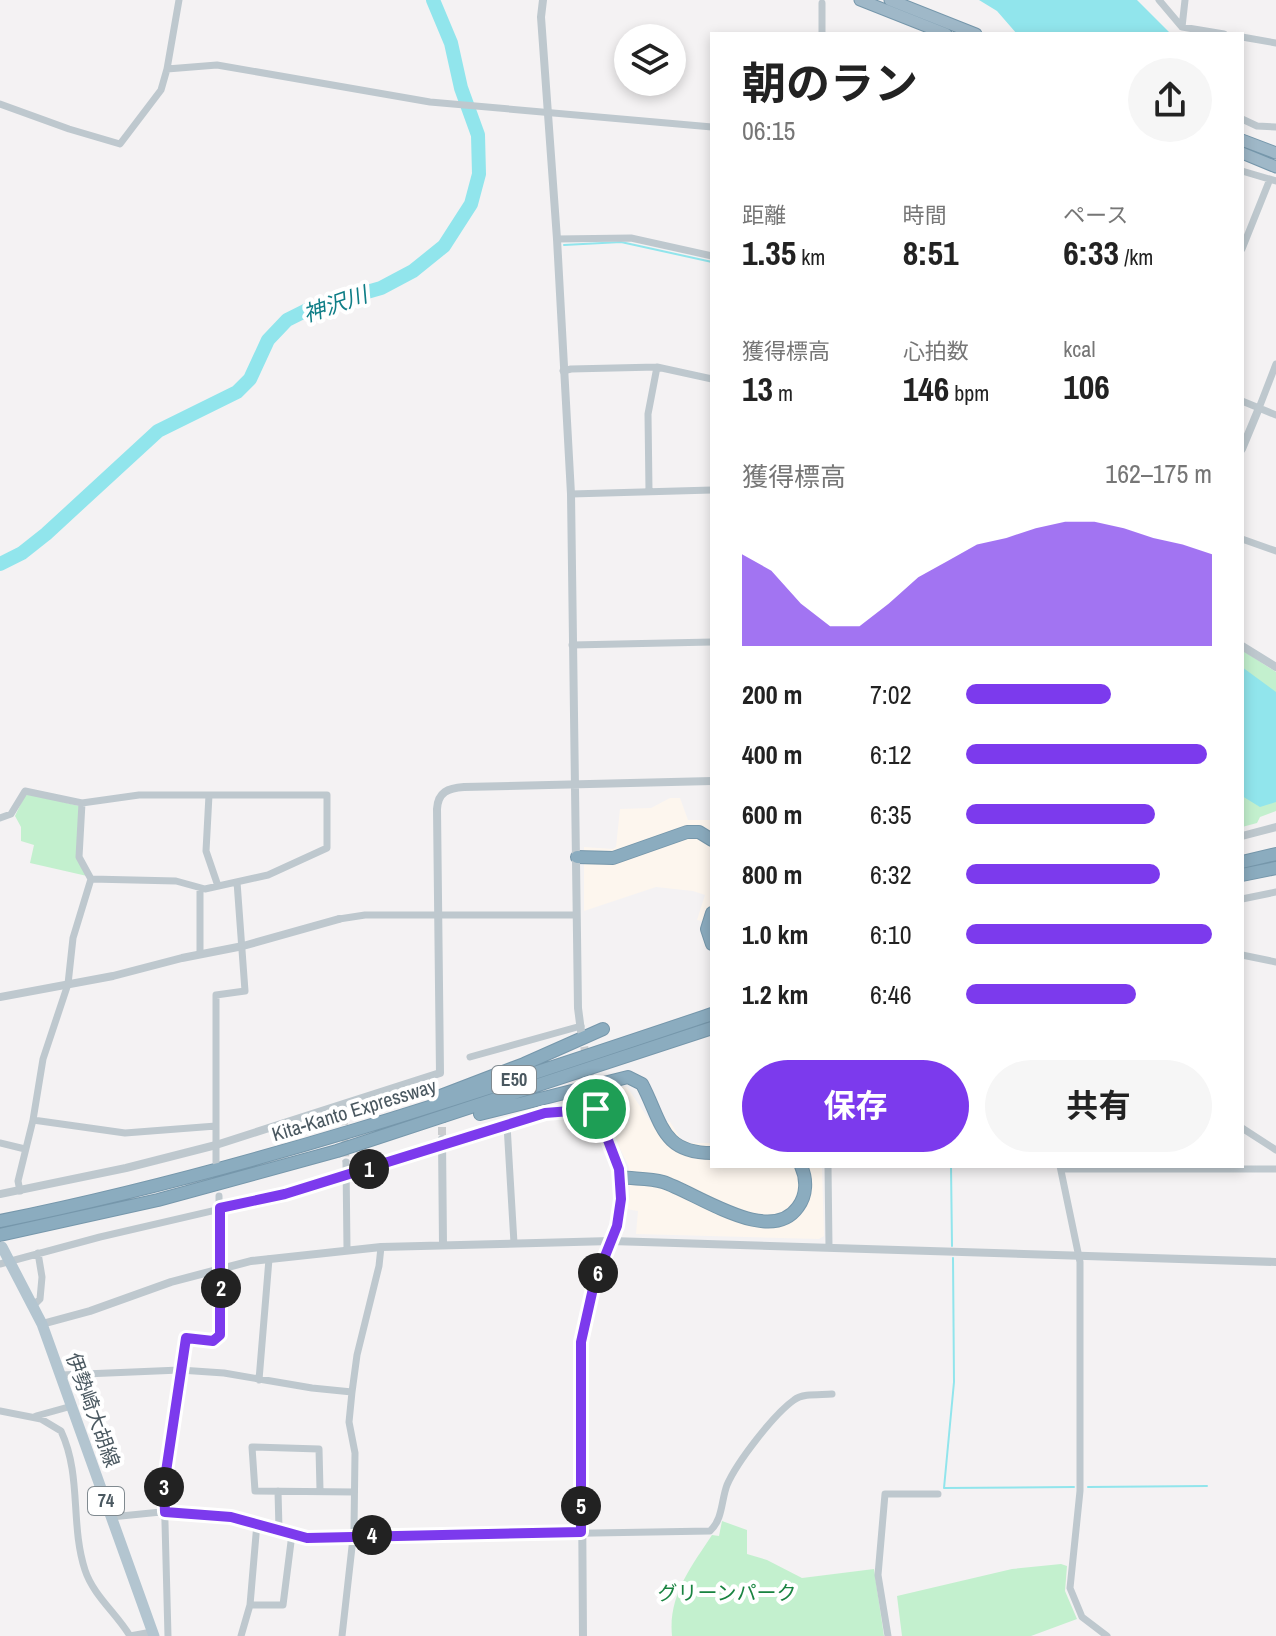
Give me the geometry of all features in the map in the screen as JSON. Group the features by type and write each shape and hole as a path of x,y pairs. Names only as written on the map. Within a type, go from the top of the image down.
{"highway":[{"path":"860,0 941,32"},
{"path":"890,0 971,32"},
{"path":"1244,141 1276,153"},
{"path":"1244,154 1276,167"},
{"path":"577,857 613,852 684,827 710,832"},
{"path":"577,857 613,858 687,832 699,832 710,839"},
{"path":"1244,862 1276,854"},
{"path":"1244,875 1276,868"},
{"path":"701,929 710,904"},
{"name":"Kita-Kanto Expressway","path":"0,1221 155,1187 316,1143 710,1015"},
{"path":"316,1143 524,1064 603,1029"},
{"name":"Kita-Kanto Expressway","path":"1,1241 238,1180 403,1131 710,1029"},
{"path":"403,1131 628,1077 642,1084 665,1132 676,1146 689,1152 710,1150"},
{"path":"666,1115 668,1126 678,1141 690,1147 710,1150"},
{"path":"620,1177 660,1181 753,1220 773,1223 792,1214 802,1202 806,1187 799,1168"}],"main road":[{"name":"伊勢崎大胡線","path":"1,1241 5,1262 34,1305 42,1324 153,1634"}],"street":[{"path":"0,104 120,144 153,102 167,69 179,0"},
{"path":"470,1057 581,1028 576,915 571,494 541,17 543,0"},
{"path":"1159,0 1182,27 1204,32"},
{"path":"1182,27 1185,0"},
{"path":"822,3 822,32"},
{"path":"1244,37 1276,43"},
{"path":"167,69 217,65 453,105 710,127"},
{"path":"1244,120 1257,126 1276,127"},
{"path":"1244,172 1273,180 1244,245"},
{"path":"557,239 631,238 710,256"},
{"path":"1244,444 1276,364"},
{"path":"563,371 657,367 710,379"},
{"path":"649,491 648,414 657,367"},
{"path":"1244,402 1276,415"},
{"path":"571,494 710,490"},
{"path":"1244,540 1276,551"},
{"path":"572,645 710,642"},
{"path":"1244,647 1276,667"},
{"path":"441,1086 438,798 454,788 710,781"},
{"path":"0,818 11,814 25,791 82,803 139,795 327,795 327,848 268,875 200,888 176,881 91,879"},
{"path":"209,795 206,851 218,886"},
{"path":"20,1191 18,1181 33,1120 43,1059 68,984 73,938 91,879 79,857 82,803"},
{"path":"1244,835 1276,827"},
{"path":"216,1162 216,995 245,991 237,882"},
{"path":"200,888 200,954"},
{"path":"1244,899 1276,892"},
{"path":"0,997 113,976 365,915 576,915"},
{"path":"1244,955 1276,962"},
{"path":"0,1194 126,1168 216,1145 440,1073"},
{"path":"583,1636 581,1342 594,1284 621,1210 620,1177 593,1097"},
{"path":"344,1105 344,1118"},
{"path":"5,1262 270,1198 545,1113 596,1109"},
{"path":"33,1120 125,1133 216,1126"},
{"path":"507,1125 514,1243"},
{"path":"1244,1129 1276,1150"},
{"path":"0,1143 25,1149"},
{"path":"442,1143 443,1245"},
{"path":"346,1162 347,1249"},
{"path":"828,1168 829,1247"},
{"path":"1107,1636 1082,1617 1070,1588 1080,1491 1079,1256 1060,1168 1276,1169"},
{"path":"168,1636 164,1485 180,1370 188,1337 213,1341 219,1337 222,1278 219,1196"},
{"path":"42,1324 220,1269 269,1259 381,1247 611,1241 1276,1262"},
{"path":"342,1636 354,1492 355,1453 349,1422 352,1392 381,1247"},
{"path":"34,1305 40,1299 41,1288 38,1253"},
{"path":"259,1380 269,1259"},
{"path":"61,1375 180,1370 224,1373 352,1392"},
{"path":"111,1517 165,1512 213,1514 307,1538 710,1531 717,1524 728,1484 770,1425 796,1398 832,1394"},
{"path":"30,1417 72,1406"},
{"path":"0,1411 49,1422 57,1427 65,1441 76,1485 81,1554 90,1582 130,1636 153,1634"},
{"path":"320,1490 319,1449 252,1447 255,1491 354,1492"},
{"path":"278,1491 279,1529"},
{"path":"888,1636 878,1575 885,1494 938,1494"},
{"path":"241,1636 250,1605 257,1523"},
{"path":"250,1605 283,1605 292,1534"}],"shaded area":[{"path":"670,798 680,798 688,820 710,820 710,923 697,920 705,895 656,887 584,911 584,847 613,849 616,847 620,809 651,808"},
{"path":"607,1087 627,1087 650,1121 655,1124 670,1122 681,1139 691,1143 710,1143 710,1168 822,1168 824,1236 819,1239 636,1234 638,1211 626,1209 630,1197 629,1167 599,1105 599,1094"}],"green space":[{"path":"1244,651 1276,672 1276,811 1260,817 1257,823 1244,826"},
{"path":"26,793 79,806 77,859 87,876 30,863 34,845 21,841 21,827 15,816"},
{"name":"グリーンパーク","path":"722,1521 747,1530 747,1554 767,1560 802,1578 874,1569 884,1636 672,1636 677,1595 712,1535 719,1536"},
{"path":"1067,1566 1065,1591 1077,1619 1031,1636 902,1636 897,1596 1012,1569"}],"water":[{"path":"979,0 1137,0 1169,32 1015,32 997,11"},
{"path":"1244,668 1276,692 1276,802 1260,807 1244,797"}],"waterway":[{"name":"神沢川","path":"0,564 22,553 46,534 158,431 237,392 250,379 268,340 287,320 311,308 381,288 413,271 444,246 471,204 479,174 478,135 461,88 451,43 433,0"},
{"path":"564,245 621,242 710,262"},
{"path":"951,1168 952,1246"},
{"path":"953,1258 954,1382 944,1488 1074,1487"},
{"path":"1088,1487 1207,1486"}],"tunnel":[{"path":"582,1035 592,1088"},
{"path":"442,1115 442,1139"},
{"path":"344,1118 346,1162"}],"route":[{"path":"596,1109 619,1169 621,1210 594,1284 581,1342 581,1532 307,1538 231,1517 165,1512 164,1485 186,1338 213,1341 220,1335 220,1208 285,1194 545,1113 596,1109"}]}
